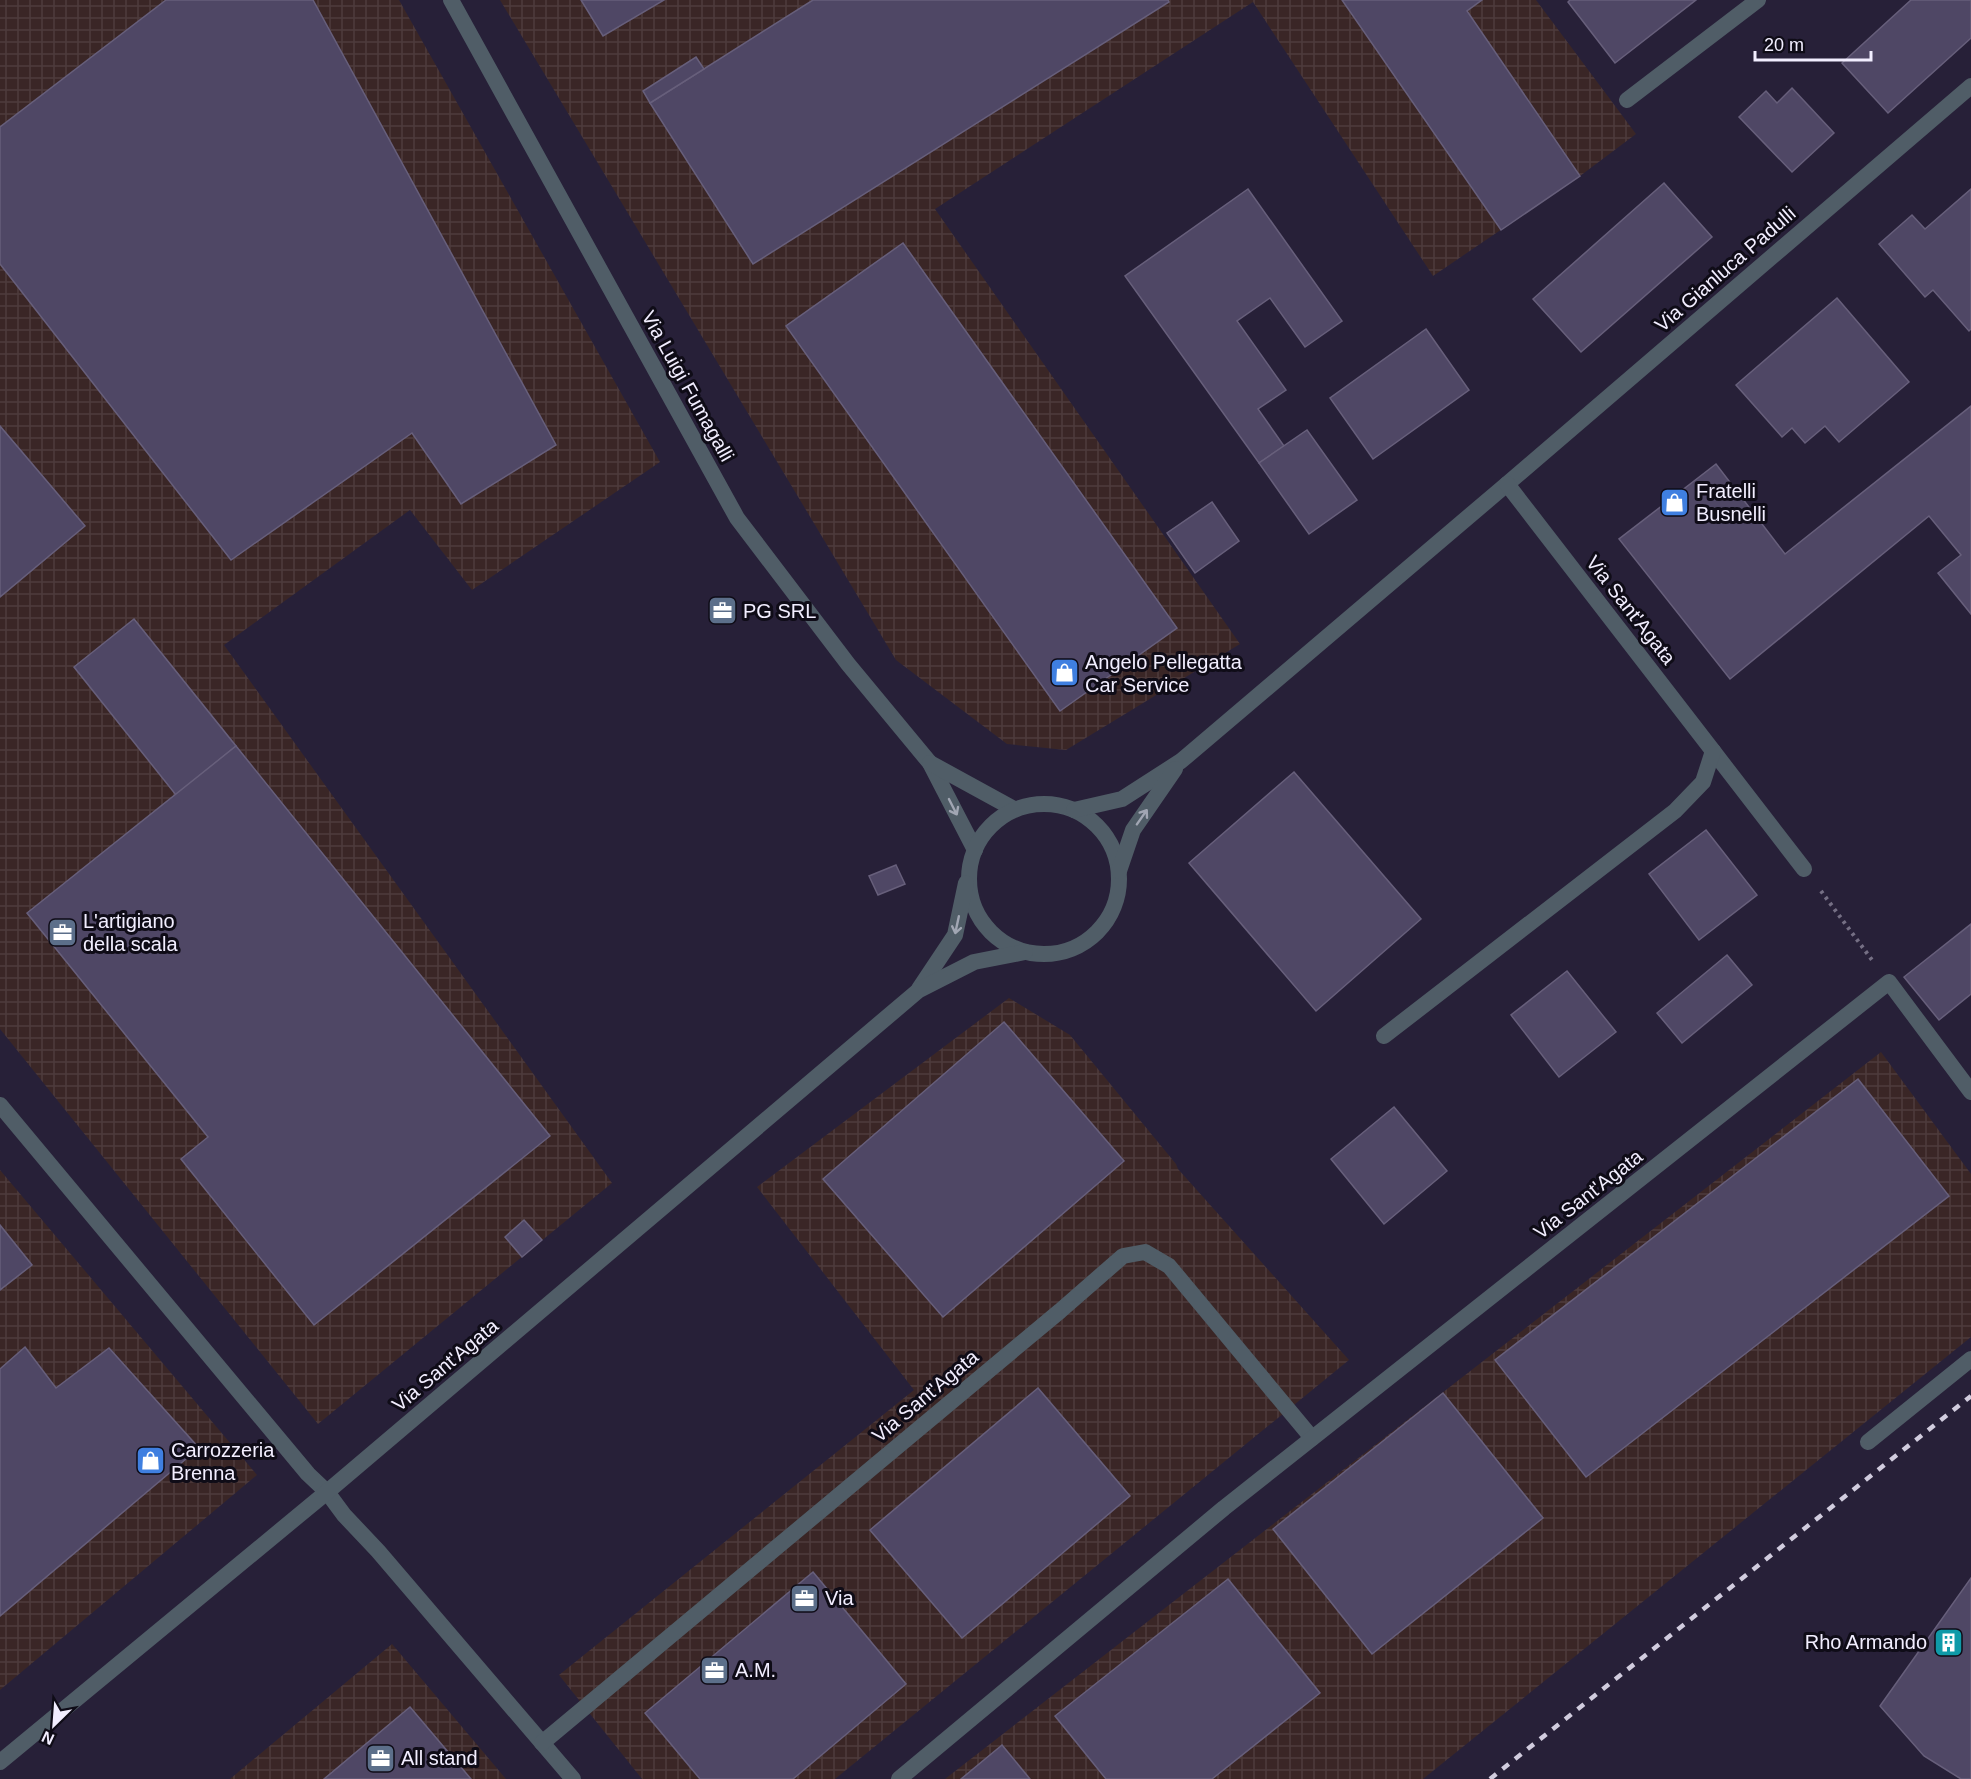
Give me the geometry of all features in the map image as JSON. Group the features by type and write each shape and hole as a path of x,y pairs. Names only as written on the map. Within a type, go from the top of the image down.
{"street":[{"name":"Via Luigi Fumagalli","path":"452,0 737,518 848,664 930,763 975,850"},
{"path":"1626,100 1758,0"},
{"name":"Via Gianluca Padulli","path":"1507,484 1971,86"},
{"path":"1074,810 1122,799 1181,761 1507,484"},
{"name":"Via Sant'Agata","path":"1507,484 1804,868"},
{"path":"1384,1036 1675,811 1703,782 1713,751"},
{"path":"1119,871 1106,836 1087,817 1074,810 1048,804 1014,809 998,819 981,837 969,867 970,894 987,928 1007,945 1025,952 1057,953 1082,945 1110,917 1118,893 1119,871 1133,830 1181,761"},
{"name":"Via Luigi Fumagalli","path":"930,763 1014,809"},
{"name":"Via Sant'Agata","path":"919,990 955,935 969,867"},
{"name":"Via Sant'Agata","path":"0,1762 327,1492 919,990 974,962 1025,952"},
{"path":"1889,982 1971,1092"},
{"name":"Via Sant'Agata","path":"899,1779 1224,1508 1889,982"},
{"path":"0,1105 308,1474 327,1492 344,1515 378,1551 573,1779"},
{"name":"Via Sant'Agata","path":"542,1743 1123,1256 1146,1252 1169,1266 1312,1438"},
{"path":"1868,1442 1971,1359"}],"path":[{"path":"1804,868 1889,982"}],"shaded area":[{"path":"0,0 399,0 660,462 472,590 410,510 224,645 612,1183 318,1424 0,1029"},
{"path":"500,0 1536,0 1636,134 1580,176 1433,276 1253,2 935,209 1240,644 1066,750 1007,744 896,660"},
{"path":"1009,998 1070,1035 1178,1169 1349,1360 835,1779 642,1779 559,1675 914,1390 757,1187"},
{"path":"1881,1052 1971,1174 1971,1337 1423,1779 945,1779"},
{"path":"0,1170 257,1475 0,1690"},
{"path":"392,1644 506,1779 230,1779"}],"building":[{"path":"166,0 313,0 556,445 461,504 412,433 231,560 0,264 0,127"},
{"path":"581,0 664,0 603,36"},
{"path":"813,0 1168,0 1169,2 753,264 650,103"},
{"path":"1342,0 1482,0 1467,11 1580,176 1501,230"},
{"path":"1570,0 1696,0 1615,63 1568,2"},
{"path":"1911,0 1971,0 1971,38 1888,113 1842,63"},
{"path":"696,57 704,69 650,103 643,91"},
{"path":"1792,88 1834,133 1792,172 1739,117 1766,91 1777,103"},
{"path":"1664,183 1712,237 1581,352 1533,299"},
{"path":"1248,189 1342,321 1305,347 1270,298 1237,321 1286,390 1258,409 1284,446 1259,463 1125,276"},
{"path":"1971,189 1971,329 1969,331 1933,290 1925,297 1879,244 1912,215 1925,229"},
{"path":"903,243 1177,628 1060,711 786,326"},
{"path":"1837,298 1909,382 1839,442 1825,426 1805,443 1792,428 1782,437 1736,385"},
{"path":"1426,329 1469,390 1373,459 1330,398"},
{"path":"1971,406 1971,614 1938,573 1961,555 1929,516 1730,679 1619,539 1716,464 1785,554"},
{"path":"0,426 85,526 0,597"},
{"path":"1307,430 1357,500 1309,534 1259,463"},
{"path":"1212,502 1239,541 1195,573 1167,533"},
{"path":"134,619 236,746 176,795 74,667"},
{"path":"236,746 550,1136 314,1325 181,1159 208,1137 27,913"},
{"path":"1294,772 1421,919 1316,1011 1189,863"},
{"path":"1706,830 1757,895 1699,940 1649,874"},
{"path":"896,865 905,884 878,895 869,876"},
{"path":"1971,924 1971,994 1939,1020 1904,977"},
{"path":"1727,955 1752,985 1682,1043 1657,1013"},
{"path":"1567,971 1616,1032 1559,1077 1511,1015"},
{"path":"1004,1022 1124,1161 943,1317 823,1179"},
{"path":"1858,1079 1949,1196 1586,1477 1495,1360"},
{"path":"1394,1107 1447,1171 1384,1224 1331,1159"},
{"path":"524,1220 542,1240 522,1257 505,1237"},
{"path":"0,1225 32,1265 0,1290"},
{"path":"25,1347 56,1388 109,1348 199,1448 0,1616 0,1369"},
{"path":"1038,1388 1130,1496 962,1638 870,1530"},
{"path":"1443,1393 1543,1518 1372,1654 1273,1529"},
{"path":"813,1572 906,1684 793,1779 700,1779 645,1713"},
{"name":"Rho Armando","path":"1971,1578 1971,1779 1961,1779 1924,1756 1880,1706"},
{"path":"1228,1579 1320,1693 1212,1779 1106,1779 1055,1716"},
{"path":"410,1707 471,1779 324,1779"},
{"path":"1002,1745 1030,1779 961,1779"}],"railway":[{"path":"1490,1779 1971,1396"}],"place":[{"name":"Fratelli Busnelli","path":"1675,503"},
{"name":"PG SRL","path":"722,611"},
{"name":"Angelo Pellegatta Car Service","path":"1064,673"},
{"name":"L'artigiano della scala","path":"62,932"},
{"name":"Carrozzeria Brenna","path":"150,1461"},
{"name":"Via","path":"804,1598"},
{"name":"Rho Armando","path":"1948,1642"},
{"name":"A.M.","path":"714,1670"},
{"name":"All stand","path":"380,1758"}]}
